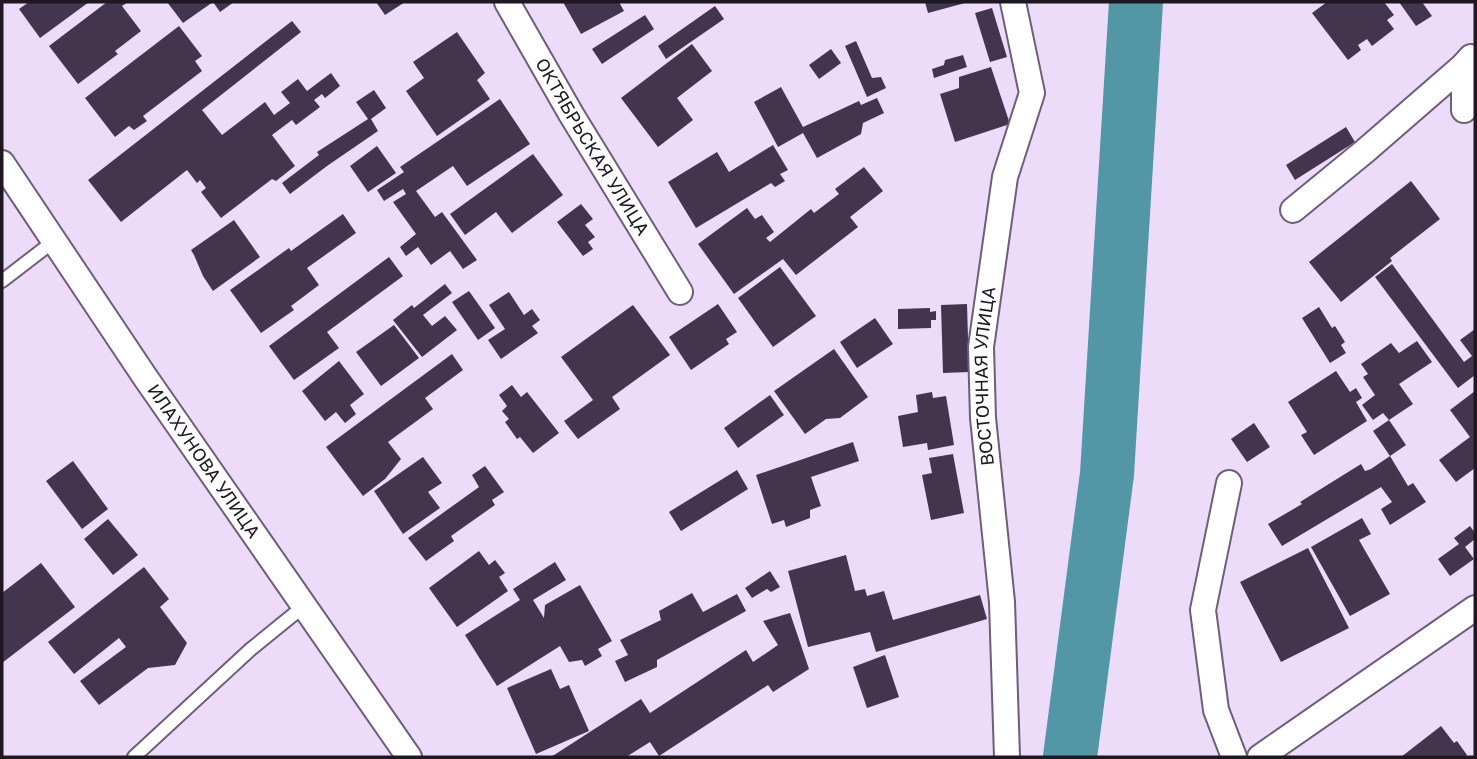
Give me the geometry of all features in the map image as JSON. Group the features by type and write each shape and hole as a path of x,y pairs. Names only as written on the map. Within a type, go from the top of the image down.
{"street":[{"name":"ОКТЯБРЬСКАЯ УЛИЦА","path":"507,2 571,114 680,292"},
{"name":"ВОСТОЧНАЯ УЛИЦА","path":"1007,757 1002,602 983,418 981,346 1005,177 1032,93 1013,2"},
{"path":"1293,210 1470,59"},
{"path":"1470,59 1470,118"},
{"path":"1419,104 1446,101 1470,118"},
{"name":"ИЛАХУНОВА УЛИЦА","path":"2,163 145,377 409,757"},
{"path":"1229,483 1203,610 1216,710 1234,757"},
{"path":"1260,757 1475,608"}],"lane":[{"path":"2,281 54,242"},
{"path":"134,757 251,649 304,606"}],"building":[{"path":"29,2 89,2 40,38 19,9"},
{"path":"107,2 128,2 122,6 141,31 115,51 118,54 78,84 49,46"},
{"path":"167,2 213,2 183,23"},
{"path":"213,2 234,2 220,12"},
{"path":"376,2 405,2 385,15"},
{"path":"563,2 619,2 624,11 581,34"},
{"path":"925,2 965,2 965,3 928,13"},
{"path":"1327,2 1384,2 1394,15 1387,20 1394,29 1372,46 1367,39 1358,45 1361,50 1348,60 1312,13"},
{"path":"1399,2 1422,2 1432,16 1416,26"},
{"path":"715,6 724,19 666,59 658,46"},
{"path":"992,8 1007,57 990,62 975,13"},
{"path":"645,15 654,29 602,64 592,49"},
{"path":"292,21 301,32 202,110 222,135 265,102 274,115 290,103 281,92 298,79 307,91 331,73 340,86 325,98 322,94 314,100 320,107 296,125 292,120 272,135 295,166 276,181 272,179 221,218 201,192 206,188 200,180 197,183 187,170 121,222 88,180"},
{"path":"179,26 202,56 195,61 202,71 143,116 147,121 134,130 129,126 115,137 85,98"},
{"path":"457,32 485,73 477,80 490,99 437,136 406,91 424,78 413,62"},
{"path":"856,41 872,78 881,77 886,88 867,97 845,46"},
{"path":"692,44 712,71 677,98 693,120 658,147 621,98"},
{"path":"831,49 841,63 819,79 809,65"},
{"path":"963,55 967,67 934,78 932,69 944,65 945,60"},
{"path":"991,67 1010,124 955,142 940,94 959,88 959,77"},
{"path":"781,87 803,127 859,101 861,105 877,98 884,113 863,123 861,134 817,158 803,133 778,147 754,102"},
{"path":"374,90 386,108 371,119 378,131 290,194 282,183 319,155 317,152 368,119 356,102"},
{"path":"500,99 530,144 467,186 453,166 416,191 435,217 442,212 477,260 463,269 450,251 431,265 418,247 406,256 400,247 416,234 393,202 406,194 403,189 384,201 377,190 404,172 400,167"},
{"path":"1346,127 1355,142 1295,180 1286,165"},
{"path":"773,145 788,170 780,174 785,181 775,187 771,183 696,228 668,182 717,152 729,172"},
{"path":"377,146 396,173 368,192 350,166"},
{"path":"533,154 563,195 512,233 496,212 465,235 450,214"},
{"path":"864,167 883,191 850,217 858,227 796,275 783,259 734,294 698,244 747,208 755,219 762,215 774,232 766,238 770,242 811,209 814,213 839,194 835,189"},
{"path":"1411,181 1440,219 1390,258 1392,261 1341,302 1309,262"},
{"path":"581,204 593,219 585,225 595,237 588,242 593,249 583,256 557,222"},
{"path":"343,214 356,233 307,268 319,285 291,306 294,310 261,333 230,290"},
{"path":"234,220 260,257 213,291 191,250"},
{"path":"389,257 403,276 327,332 339,348 294,380 269,346"},
{"path":"1392,264 1464,362 1472,356 1460,340 1475,329 1475,375 1458,388 1375,277"},
{"path":"780,267 816,316 773,347 738,298"},
{"path":"445,284 452,293 423,315 432,326 445,316 457,330 422,357 393,320"},
{"path":"469,291 495,328 478,340 452,302"},
{"path":"509,292 524,315 532,309 540,320 532,326 538,333 501,359 488,340 505,329 489,305"},
{"path":"718,304 737,332 726,339 729,344 691,370 669,337"},
{"path":"967,304 969,372 943,373 941,305"},
{"path":"633,305 670,355 612,397 620,409 578,439 564,421 593,400 561,357"},
{"path":"1319,307 1345,342 1341,345 1346,353 1330,363 1302,318"},
{"path":"930,308 930,312 936,311 936,320 931,320 931,328 898,329 898,309"},
{"path":"875,318 893,344 857,368 840,342"},
{"path":"394,325 419,358 381,386 356,352"},
{"path":"1417,341 1432,362 1399,384 1413,404 1389,420 1383,413 1373,420 1362,405 1375,395 1363,377 1368,374 1361,364 1391,343 1399,353"},
{"path":"834,349 868,397 840,418 826,419 805,434 774,391"},
{"path":"452,354 463,370 425,398 433,409 388,442 401,459 385,479 363,496 326,447"},
{"path":"339,361 364,394 350,405 356,414 345,423 336,412 325,421 302,391"},
{"path":"1336,371 1350,392 1356,388 1362,398 1356,402 1367,421 1314,455 1301,435 1307,432 1288,402"},
{"path":"512,385 521,397 527,392 559,433 533,453 520,437 517,439 505,422 509,419 502,411 507,406 499,395"},
{"path":"1475,391 1475,468 1456,482 1439,460 1470,437 1450,410"},
{"path":"932,392 933,398 946,396 954,445 928,450 927,443 903,447 898,416 918,412 916,395"},
{"path":"770,395 784,415 738,448 724,428"},
{"path":"1389,420 1406,445 1390,456 1373,431"},
{"path":"1254,423 1270,447 1247,462 1231,439"},
{"path":"853,442 859,461 811,477 821,506 810,510 810,518 786,527 784,520 772,524 756,475"},
{"path":"953,454 964,513 931,520 922,475 932,473 929,458"},
{"path":"1390,456 1408,486 1413,483 1426,502 1390,525 1381,509 1392,502 1381,487 1282,546 1268,524 1361,464 1365,471"},
{"path":"423,457 442,483 428,492 440,508 403,534 374,491"},
{"path":"73,461 108,509 82,529 46,481"},
{"path":"485,466 504,492 492,500 495,505 451,536 454,541 426,561 408,538 479,487 472,475"},
{"path":"737,470 748,489 681,531 669,512"},
{"path":"1362,518 1371,534 1359,540 1390,594 1350,616 1311,547"},
{"path":"108,519 138,555 113,575 84,539"},
{"path":"1470,526 1475,533 1475,539 1465,547 1474,559 1450,576 1438,559 1459,544 1454,538"},
{"path":"1308,548 1349,628 1281,662 1240,582"},
{"path":"479,551 489,565 495,560 505,573 499,577 508,591 457,627 429,588"},
{"path":"846,555 855,591 865,589 867,596 884,591 893,620 980,595 987,619 876,652 870,632 808,647 788,571"},
{"path":"555,562 566,580 533,600 544,618 545,605 580,585 612,641 598,649 602,656 585,666 582,660 569,662 560,646 497,686 465,635 520,600 513,589"},
{"path":"41,563 75,607 2,663 2,593"},
{"path":"144,567 169,599 160,607 187,643 175,665 148,668 99,705 80,681 126,647 119,638 74,674 48,642"},
{"path":"770,571 780,587 771,592 767,589 752,598 745,588"},
{"path":"692,593 703,612 737,594 746,611 657,660 657,667 625,682 615,661 628,655 620,640 661,620 659,611"},
{"path":"790,613 809,669 773,692 768,685 659,756 650,742 626,757 551,757 641,699 650,713 746,650 753,662 778,645 763,621"},
{"path":"885,655 899,697 867,708 853,667"},
{"path":"551,669 560,689 569,685 589,731 536,754 507,688"},
{"path":"1441,726 1467,755 1401,757"}],"waterway":[{"path":"1070,757 1107,474 1136,2"}]}
